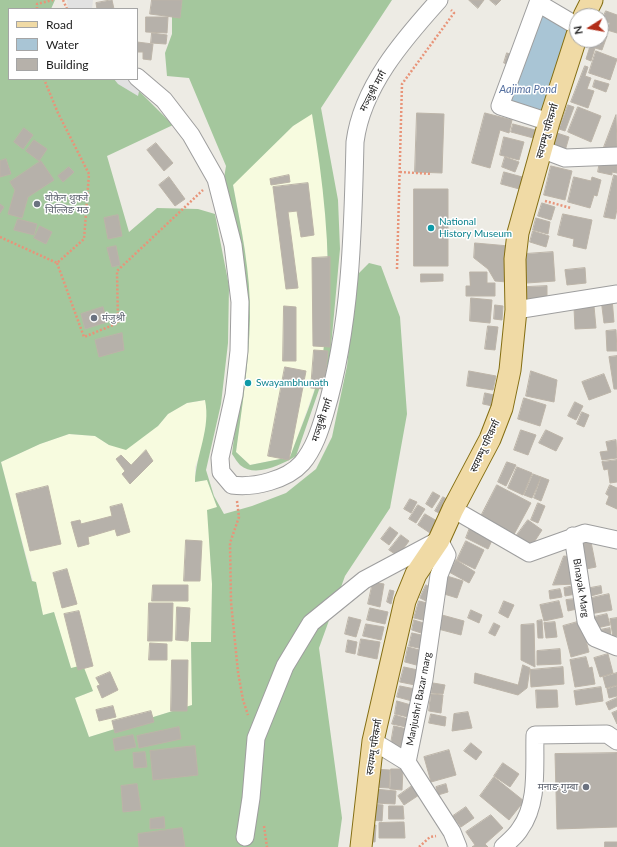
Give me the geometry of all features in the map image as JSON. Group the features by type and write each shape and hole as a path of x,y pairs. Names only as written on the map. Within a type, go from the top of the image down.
{"main road":[{"name":"स्वयम्भू परिकर्मा","path":"361,847 373,741 405,601 416,574 439,540 453,509 490,439 502,408 510,370 516,310 515,260 518,233 541,148 573,48"}],"street":[{"name":"मञ्जुश्री मार्ग","path":"138,78 164,100 191,135 216,179 234,245 240,302 239,351 234,395 220,458 221,472 227,481 232,485 242,486 261,483 288,474 302,463 318,435 332,390 351,265 355,142 357,125 362,110 394,54 442,2"},
{"path":"549,122 500,106 538,2 569,21"},
{"path":"541,148 566,158 617,156"},
{"path":"516,310 617,294"},
{"path":"453,509 529,553 573,536 585,533 617,540"},
{"name":"Binayak Marg","path":"573,536 586,621 595,638 617,647"},
{"path":"246,837 256,738 286,666 311,624 364,580 439,540"},
{"name":"Manjushri Bazar marg","path":"407,762 424,679 438,575 447,555 439,540"},
{"path":"503,847 520,830 526,819 533,796 535,735 607,734 617,741"},
{"path":"373,741 407,762 452,832 458,847"}],"path":[{"path":"37,8 38,4 53,0"},
{"path":"397,269 402,84 454,13 442,2"},
{"path":"44,80 58,113 89,174 84,239 57,264"},
{"path":"400,172 432,174"},
{"path":"0,237 57,264 84,336 118,323 117,271 216,179"},
{"path":"529,196 571,208"},
{"path":"239,517 230,543 231,602 238,672 243,700 256,738"},
{"path":"262,818 267,847"},
{"path":"419,847 430,837"}],"shaded area":[{"path":"67,0 93,0 92,8 68,8"},
{"path":"115,80 138,80 141,82 138,96 118,84"},
{"path":"312,113 321,168 327,230 328,293 325,344 317,382 290,457 250,465 236,452 246,375 250,317 245,249 233,184 293,126"},
{"path":"206,400 208,414 202,449 195,467 195,482 207,480 217,507 209,535 212,584 211,643 191,642 192,705 89,737 75,698 93,691 71,668 54,612 43,615 36,583 33,581 1,462 40,444 69,434 95,436 109,445 158,426 168,414 187,403"}],"green space":[{"path":"0,0 55,0 51,8 8,8 8,80 128,80 173,125 107,156 129,232 157,208 198,209 215,214 229,286 228,343 221,404 206,470 214,496 224,514 252,506 286,493 316,469 332,437 347,366 357,275 369,263 381,266 400,317 407,414 390,508 345,576 319,648 342,818 338,847 0,847","holes":["205,400 206,421 195,482 207,480 217,507 207,510 212,584 211,642 191,642 192,705 89,737 75,698 93,691 83,665 71,668 54,612 43,615 36,582 32,581 1,462 40,444 69,434 95,436 109,445 126,450 158,426 168,414 187,403"]},
{"path":"172,0 392,0 321,108 338,200 340,249 330,358 296,456 268,469 246,469 240,465 232,454 243,364 224,178 226,166 189,78 167,76 165,53 172,34","holes":["312,114 323,189 328,265 327,316 321,366 311,401 290,457 250,465 236,452 247,369 250,301 245,251 233,185 293,126"]}],"water":[{"name":"Aajima Pond","path":"537,7 569,22 569,29 540,114 503,103"}],"building":[{"path":"112,0 114,8 97,8 96,3"},
{"path":"152,0 182,0 180,18 150,14"},
{"path":"469,0 484,0 478,8"},
{"path":"490,0 501,0 496,5"},
{"path":"609,12 617,15 617,33 609,31"},
{"path":"146,17 168,17 167,33 146,32"},
{"path":"152,33 167,35 166,44 151,43"},
{"path":"138,42 153,44 151,60 143,59 143,52 138,52"},
{"path":"589,48 595,48 591,61 586,59"},
{"path":"596,51 617,59 610,80 589,73"},
{"path":"507,53 517,57 514,66 504,63"},
{"path":"585,66 588,67 585,76 591,78 587,89 594,91 588,108 571,102"},
{"path":"595,80 609,84 606,92 593,87"},
{"path":"568,105 574,107 565,131 559,129"},
{"path":"578,107 601,116 591,142 568,132"},
{"path":"417,113 444,114 442,173 415,172"},
{"path":"485,113 512,120 509,133 500,130 490,168 472,163"},
{"path":"616,115 617,146 615,152 604,147"},
{"path":"513,124 539,131 537,139 511,132"},
{"path":"24,128 33,135 23,149 14,142"},
{"path":"557,133 569,137 565,151 553,147"},
{"path":"504,137 524,142 519,160 500,155"},
{"path":"34,140 47,149 39,161 26,151"},
{"path":"156,143 173,163 164,171 147,150"},
{"path":"505,157 519,162 515,172 502,167"},
{"path":"6,159 11,174 0,177 0,161"},
{"path":"41,161 54,180 28,197 22,218 8,214 15,190 10,182"},
{"path":"600,161 617,164 617,173 612,172 612,175 598,172"},
{"path":"551,166 572,171 565,200 544,195"},
{"path":"69,167 74,172 63,182 58,176"},
{"path":"504,172 526,178 523,190 501,184"},
{"path":"289,175 290,182 271,185 270,179"},
{"path":"614,175 617,176 617,209 615,219 604,217"},
{"path":"169,177 185,199 175,206 159,185"},
{"path":"574,177 591,181 592,177 601,180 597,196 594,195 590,208 568,202"},
{"path":"308,183 314,235 301,237 297,211 288,212 298,288 286,289 273,187"},
{"name":"National History Museum","path":"414,189 448,189 448,266 414,266"},
{"path":"542,203 555,207 551,220 538,216"},
{"path":"0,204 4,207 0,213"},
{"path":"563,214 592,220 586,249 573,246 574,239 558,235"},
{"path":"118,215 122,236 108,239 104,218"},
{"path":"536,218 550,222 548,234 533,230"},
{"path":"18,219 37,224 34,235 14,230"},
{"path":"40,226 52,232 46,244 34,238"},
{"path":"533,231 549,236 546,247 530,242"},
{"path":"475,243 509,246 507,282 495,281 488,269 474,258"},
{"path":"116,246 120,265 112,267 107,248"},
{"path":"553,252 555,281 527,283 525,254"},
{"path":"330,257 330,347 313,346 312,258"},
{"path":"585,268 586,283 567,285 565,270"},
{"path":"470,272 487,272 487,283 495,283 495,296 466,296 466,286 470,286"},
{"path":"421,274 443,274 443,281 421,282"},
{"path":"547,286 547,305 527,306 527,287"},
{"path":"471,298 492,300 490,323 470,321"},
{"path":"612,298 614,322 604,323 601,299"},
{"path":"495,305 503,306 502,320 494,319"},
{"path":"284,306 296,307 296,361 283,361"},
{"path":"594,306 596,328 575,329 574,308"},
{"name":"मंजुश्री","path":"103,307 107,322 85,329 81,314"},
{"path":"488,326 498,327 495,350 485,349"},
{"path":"616,330 617,351 607,351 606,331"},
{"path":"122,333 124,350 99,357 95,340"},
{"path":"314,350 328,351 324,389 311,388"},
{"path":"617,356 617,389 614,389 609,357"},
{"path":"285,367 306,371 289,460 268,456"},
{"path":"469,371 496,376 493,390 467,386"},
{"path":"531,371 557,380 554,402 526,396"},
{"path":"604,374 611,392 589,400 582,382"},
{"path":"485,393 499,396 497,407 483,404"},
{"path":"524,398 546,405 540,426 518,419"},
{"path":"575,402 583,406 576,420 568,416"},
{"path":"582,412 589,415 584,427 577,424"},
{"path":"521,430 536,435 528,455 514,450"},
{"path":"546,430 563,438 556,451 539,443"},
{"path":"616,440 617,458 602,460 600,452 608,451 606,442"},
{"path":"146,450 153,461 130,484 122,474 125,471 116,459 121,455 131,465"},
{"path":"617,460 617,482 610,483 608,469 604,470 602,462"},
{"path":"507,462 516,465 506,486 498,482"},
{"path":"517,467 532,473 523,495 508,488"},
{"path":"533,474 541,477 532,498 524,495"},
{"path":"541,477 549,480 541,501 534,498"},
{"path":"497,485 531,503 511,540 478,522"},
{"path":"610,485 617,488 617,509 606,504 609,496 606,494"},
{"path":"48,486 61,544 30,551 16,494"},
{"path":"433,492 440,496 432,508 426,504"},
{"path":"443,497 453,502 445,516 435,511"},
{"path":"410,499 417,502 411,513 404,509"},
{"path":"538,503 545,506 538,523 531,520"},
{"path":"122,504 130,532 117,536 115,529 88,537 89,544 78,547 71,522 80,520 81,524 112,516 110,507"},
{"path":"418,505 425,509 416,523 409,519"},
{"path":"425,514 437,521 430,533 418,525"},
{"path":"528,520 542,530 529,550 514,539"},
{"path":"471,525 494,536 488,549 466,538"},
{"path":"390,527 398,533 389,545 381,539"},
{"path":"401,535 409,541 398,556 389,550"},
{"path":"186,540 202,541 200,581 184,581"},
{"path":"466,541 484,550 475,569 457,560"},
{"path":"591,542 596,567 581,570 576,544"},
{"path":"564,556 573,557 576,584 553,585"},
{"path":"456,560 475,572 469,583 449,572"},
{"path":"67,569 77,604 62,608 53,573"},
{"path":"447,576 463,581 457,598 441,593"},
{"path":"373,582 384,584 380,607 368,604"},
{"path":"153,585 188,585 188,601 152,601"},
{"path":"426,585 432,588 426,601 420,598"},
{"path":"574,586 576,594 565,596 564,588"},
{"path":"601,586 602,593 587,597 585,589"},
{"path":"560,589 562,597 550,599 549,591"},
{"path":"390,590 394,591 391,604 387,602"},
{"path":"609,594 612,610 590,614 587,599"},
{"path":"575,599 577,609 568,611 566,600"},
{"path":"419,601 427,603 423,620 414,618"},
{"path":"504,601 514,605 508,618 499,613"},
{"path":"559,601 563,617 544,621 540,605"},
{"path":"149,603 173,603 172,641 148,641"},
{"path":"177,607 190,608 188,641 176,640"},
{"path":"370,608 388,612 385,624 367,620"},
{"path":"471,610 482,615 479,623 468,618"},
{"path":"79,611 93,666 78,670 64,614"},
{"path":"607,614 610,625 597,628 594,617"},
{"path":"442,615 464,621 461,635 438,629"},
{"path":"349,617 361,620 356,637 345,634"},
{"path":"617,618 617,636 613,637 610,619"},
{"path":"414,620 427,624 424,634 412,630"},
{"path":"542,620 543,638 538,638 537,621"},
{"path":"581,621 589,652 571,657 563,626"},
{"path":"555,622 557,637 546,638 544,623"},
{"path":"494,623 500,626 495,636 489,633"},
{"path":"366,624 384,627 381,640 363,636"},
{"path":"534,624 535,667 521,660 521,625"},
{"path":"610,628 611,637 599,630"},
{"path":"412,633 426,636 423,649 409,646"},
{"path":"361,639 380,642 377,659 358,655"},
{"path":"348,640 357,642 355,654 346,652"},
{"path":"150,643 167,644 167,660 149,660"},
{"path":"408,647 423,651 420,666 405,662"},
{"path":"560,649 561,664 537,665 537,651"},
{"path":"608,654 613,673 600,677 594,658"},
{"path":"586,657 589,668 592,667 595,684 575,687 570,660"},
{"path":"172,660 188,660 187,711 171,711"},
{"path":"523,665 530,668 527,688 518,695 474,683 475,673 518,685"},
{"path":"404,667 418,670 415,685 400,682"},
{"path":"563,667 564,684 531,687 530,670"},
{"path":"110,672 118,690 102,698 97,686 100,685 96,678"},
{"path":"617,673 617,685 606,688 603,677"},
{"path":"433,683 445,685 443,694 431,693"},
{"path":"400,686 415,689 412,701 397,697"},
{"path":"617,686 617,696 609,698 607,689"},
{"path":"601,687 603,701 576,705 574,691"},
{"path":"536,690 557,690 558,707 537,708"},
{"path":"431,694 443,695 441,713 429,711"},
{"path":"617,698 617,706 609,710 606,703"},
{"path":"397,701 411,705 408,717 395,714"},
{"path":"113,706 116,717 99,721 96,710"},
{"path":"151,711 154,722 115,733 112,721"},
{"path":"617,711 617,724 612,713"},
{"path":"468,712 472,728 452,731 454,714"},
{"path":"431,714 446,717 445,726 429,723"},
{"path":"395,715 408,719 406,727 392,724"},
{"path":"394,726 407,729 401,751 391,743"},
{"path":"179,727 181,739 139,748 137,736"},
{"path":"133,735 136,747 115,751 113,739"},
{"path":"471,743 482,752 476,760 464,751"},
{"path":"195,746 198,775 153,780 150,751"},
{"path":"449,750 456,775 431,782 424,757"},
{"path":"145,752 147,767 134,768 133,753"},
{"path":"617,753 617,827 557,829 555,754"},
{"path":"503,763 519,774 510,787 494,776"},
{"path":"372,769 390,770 389,788 371,787"},
{"path":"391,769 403,769 402,790 390,789"},
{"path":"494,777 524,801 509,820 480,796"},
{"path":"137,784 141,810 123,812 121,786"},
{"path":"446,784 448,792 438,795 436,787"},
{"path":"412,786 419,795 404,805 398,796"},
{"path":"374,789 396,791 395,804 374,803"},
{"path":"371,804 383,805 382,821 370,820"},
{"path":"389,806 403,806 404,819 389,819"},
{"path":"466,807 474,818 461,827 453,816"},
{"path":"491,815 503,828 485,844 488,847 472,847 475,845 466,832"},
{"path":"164,817 165,828 150,829 150,819"},
{"path":"404,822 405,838 379,838 379,823"},
{"path":"367,825 376,825 375,842 366,841"},
{"path":"182,828 185,847 139,847 138,834"},
{"path":"605,842 617,842 617,847 605,847"}],"place":[{"name":"वोकेन थुक्जे चिल्लिङ मठ","path":"37,204"},
{"name":"National History Museum","path":"431,228"},
{"name":"मंजुश्री","path":"94,318"},
{"name":"Swayambhunath","path":"248,383"},
{"name":"मनाङ गुम्बा","path":"586,787"}]}
